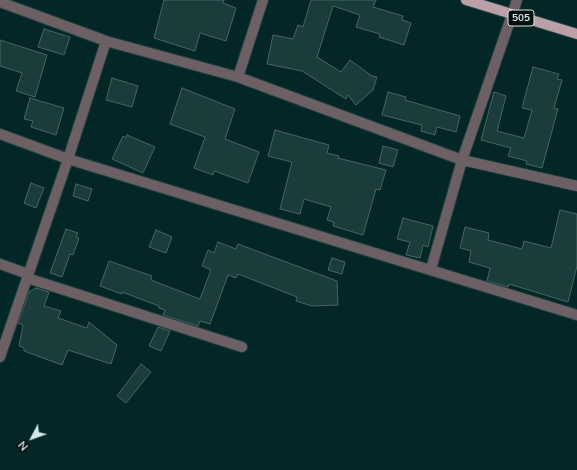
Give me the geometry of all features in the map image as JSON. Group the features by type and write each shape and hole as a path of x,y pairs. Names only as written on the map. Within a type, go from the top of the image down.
{"main road":[{"name":"505","path":"466,0 577,34"}],"street":[{"path":"238,77 262,0"},
{"path":"431,269 462,160 517,0"},
{"path":"0,2 106,41 238,77 462,160 577,186"},
{"path":"0,357 68,159 106,41"},
{"path":"0,134 68,159 577,315"},
{"path":"0,264 28,276 242,348"}],"building":[{"path":"164,0 224,0 223,3 236,8 226,41 200,33 195,51 154,38"},
{"path":"311,0 376,0 373,7 403,16 402,20 411,23 404,45 379,37 380,34 356,27 360,15 333,6 317,57 341,72 350,60 372,76 377,77 373,90 356,105 348,95 346,99 302,71 267,64 273,35 293,39 298,25 303,27"},
{"path":"44,29 70,37 64,55 38,47"},
{"path":"0,40 47,55 35,97 16,91 22,73 0,66"},
{"path":"533,67 559,74 557,79 562,80 554,108 558,109 542,168 526,164 527,161 508,156 511,148 481,140 494,92 506,96 497,131 524,138 532,110 522,108"},
{"path":"112,78 138,86 132,107 106,100"},
{"path":"182,88 235,109 225,139 259,152 248,183 214,171 213,175 194,168 205,137 170,124"},
{"path":"388,92 406,97 405,100 460,116 456,132 437,127 435,135 421,131 422,125 382,115"},
{"path":"30,98 64,108 56,135 31,127 33,121 24,119"},
{"path":"275,130 329,145 327,153 339,156 338,158 386,170 380,190 376,189 363,235 333,226 334,222 327,220 331,207 304,199 300,214 280,209 292,162 268,156"},
{"path":"127,135 155,147 143,173 112,159 123,136 126,138"},
{"path":"383,146 398,150 393,167 379,163"},
{"path":"31,183 44,188 36,208 24,203"},
{"path":"76,184 92,189 88,201 73,196"},
{"path":"560,210 577,214 577,266 568,302 509,284 508,287 487,281 490,268 469,262 471,251 460,248 465,227 489,233 488,240 522,249 524,241 551,248"},
{"path":"403,218 433,226 428,247 423,245 420,258 406,255 410,242 397,239"},
{"path":"66,229 78,233 76,237 79,238 73,255 70,254 62,277 50,273"},
{"path":"156,230 172,237 166,253 149,247"},
{"path":"218,242 236,249 238,244 337,281 338,305 312,306 296,301 297,297 238,274 236,278 228,275 210,324 200,321 198,326 163,315 165,310 159,308 159,306 122,292 122,294 100,286 109,261 152,276 151,280 200,299 211,270 202,266 208,250 214,253"},
{"path":"332,258 345,262 342,274 328,270"},
{"path":"36,288 49,292 44,306 61,311 58,318 87,328 89,322 117,345 111,364 68,350 62,365 24,351 24,348 19,346 23,325 18,323 29,292"},
{"path":"158,327 170,331 161,351 149,346"},
{"path":"141,364 151,372 126,403 117,396"}]}
